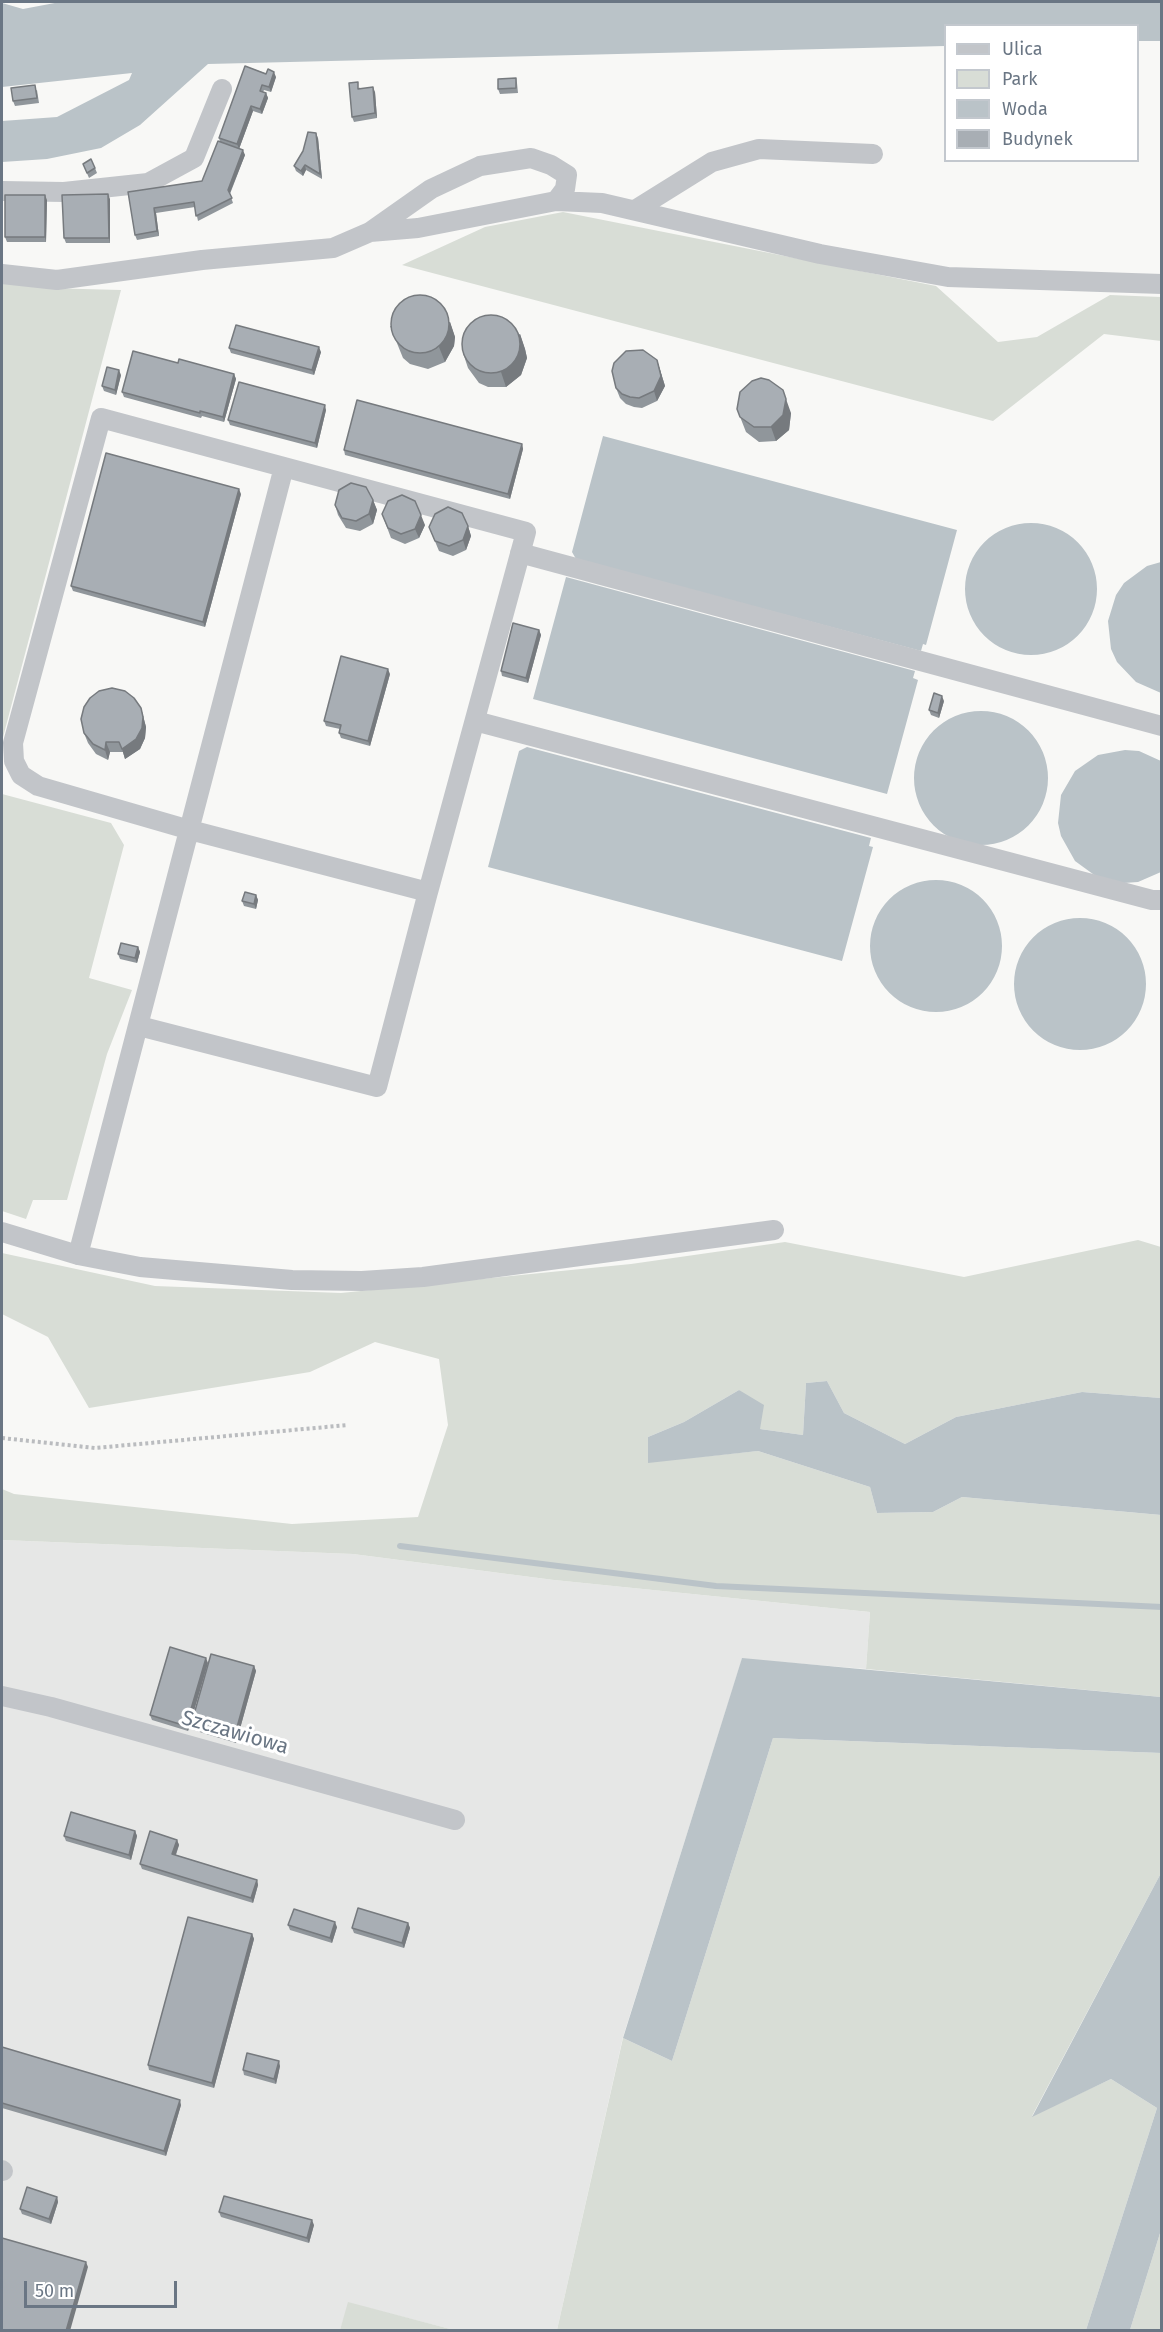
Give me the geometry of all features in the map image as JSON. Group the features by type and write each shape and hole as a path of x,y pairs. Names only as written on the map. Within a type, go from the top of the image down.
{"lane":[{"path":"2,191 64,192 148,183 194,158 222,89"},
{"path":"635,210 712,162 759,149 873,154"},
{"path":"2,274 57,280 202,260 333,248 370,232 431,189 480,166 507,161 531,158 551,165 567,175 565,189 556,201"},
{"path":"370,232 418,228 556,201 602,203 820,254 948,277 1161,284"},
{"path":"139,1026 376,1087 526,532 101,418 13,742 14,761 21,775 29,781 189,830 428,891"},
{"path":"78,1255 284,467"},
{"path":"520,553 1161,726"},
{"path":"475,721 1129,894 1161,900"},
{"path":"2,1232 78,1255 140,1267 292,1280 362,1281 423,1277 774,1230"},
{"name":"Szczawiowa","path":"2,1696 51,1707 455,1820"}],"path":[{"path":"2,1438 95,1448 348,1425"}],"shaded area":[{"path":"2,1540 353,1554 554,1580 870,1612 866,1669 742,1659 623,2037 557,2330 454,2330 349,2303 340,2330 2,2330"}],"green space":[{"path":"563,212 936,286 998,342 1037,337 1110,295 1161,297 1161,341 1104,334 993,421 402,265 485,227"},
{"path":"2,282 45,288 121,290 2,741"},
{"path":"2,794 111,823 124,845 89,978 132,990 107,1054 67,1200 33,1200 26,1219 2,1211"},
{"path":"1138,1240 1161,1247 1161,1398 1082,1392 956,1417 905,1444 844,1413 827,1381 806,1383 803,1435 760,1429 739,1390 684,1422 648,1437 648,1462 758,1451 870,1487 877,1513 933,1512 962,1497 1161,1515 1161,1697 866,1669 870,1612 554,1580 353,1554 2,1540 2,1489 14,1494 292,1524 418,1517 448,1425 439,1359 375,1342 310,1372 89,1408 48,1337 2,1314 2,1253 155,1286 341,1293 631,1264 785,1242 964,1277"},
{"path":"773,1738 1161,1753 1161,1873 1032,2116 1111,2079 1157,2108 1086,2330 557,2330 623,2038 672,2061"},
{"path":"1161,2230 1161,2330 1130,2330"},
{"path":"348,2302 454,2330 340,2330"}],"water":[{"path":"60,2 1161,2 1162,41 1139,41 1139,24 944,24 944,46 208,64 140,125 101,148 47,159 2,162 2,121 57,117 129,80 132,73 2,87 2,3 23,9"},
{"path":"603,436 957,530 926,645 923,644 921,651 576,559 572,552"},
{"path":"1031,523 1056,528 1078,542 1092,564 1097,589 1092,614 1078,636 1056,650 1031,655 1006,650 984,636 970,614 965,589 970,564 984,542 1006,528"},
{"path":"1162,562 1161,693 1136,682 1117,662 1111,649 1108,621 1116,595 1124,583 1147,566"},
{"path":"566,577 915,671 913,678 918,680 887,794 533,699"},
{"path":"981,711 1006,717 1028,731 1042,753 1048,778 1042,803 1028,825 1006,839 981,845 956,839 934,825 920,803 914,778 920,753 934,731 956,717"},
{"path":"527,747 871,838 869,846 873,847 842,961 488,867 519,751"},
{"path":"1125,750 1139,751 1161,761 1161,872 1138,882 1124,883 1097,877 1075,861 1061,836 1058,823 1061,795 1075,771 1098,755"},
{"path":"936,880 961,885 983,899 997,921 1002,946 997,971 983,993 961,1007 936,1012 911,1007 889,993 875,971 870,946 875,921 889,899 911,885"},
{"path":"1080,918 1105,923 1127,937 1141,959 1146,984 1141,1009 1127,1031 1105,1045 1080,1050 1055,1045 1033,1031 1019,1009 1014,984 1019,959 1033,937 1055,923"},
{"path":"827,1381 844,1413 905,1444 956,1417 1082,1392 1161,1398 1161,1515 962,1497 933,1512 877,1513 870,1487 758,1451 648,1463 648,1437 684,1422 739,1390 764,1405 760,1429 803,1435 806,1383"},
{"path":"742,1658 1161,1697 1161,1753 773,1738 672,2061 623,2038"},
{"path":"1161,1873 1161,2230 1130,2330 1086,2330 1157,2108 1111,2079 1032,2117"}],"building":[{"path":"245,66 266,74 268,69 274,72 269,87 262,85 260,91 266,93 260,109 251,106 237,144 219,138"},
{"path":"516,78 516,88 498,89 498,79"},
{"path":"358,82 358,89 373,87 375,113 352,117 349,83"},
{"path":"35,85 37,98 13,101 11,88"},
{"path":"308,132 316,133 320,174 305,165 301,171 294,166 303,151"},
{"path":"218,141 243,150 228,190 232,198 196,216 194,202 154,208 157,231 135,235 128,192 202,181"},
{"path":"91,159 95,168 87,173 83,164"},
{"path":"108,194 109,238 64,238 62,195"},
{"path":"5,195 45,195 45,237 5,237"},
{"path":"420,295 431,297 444,308 449,324 447,335 436,348 420,353 409,351 396,340 391,324 393,313 404,300"},
{"path":"491,315 502,317 512,323 518,333 520,344 518,355 512,365 502,371 491,373 480,371 470,365 464,355 462,344 464,333 470,323 480,317"},
{"path":"236,325 319,347 312,370 229,348"},
{"path":"643,350 657,360 661,376 654,391 639,398 630,397 622,394 616,388 612,371 614,363 626,351"},
{"path":"133,351 178,363 179,359 234,374 223,417 122,392"},
{"path":"107,367 119,370 115,390 102,386"},
{"path":"761,378 769,380 783,390 786,399 783,415 771,427 754,427 740,417 737,409 740,392 752,381"},
{"path":"239,382 325,405 315,443 228,420"},
{"path":"357,400 522,444 508,494 344,450"},
{"path":"106,453 239,489 203,622 71,586"},
{"path":"351,483 366,487 373,500 369,514 356,521 342,518 335,505 339,490"},
{"path":"402,495 415,501 421,515 415,529 401,534 388,528 382,514 388,501"},
{"path":"448,507 462,513 468,526 463,540 449,546 435,541 429,527 435,514"},
{"path":"513,623 539,630 526,678 501,671"},
{"path":"341,656 388,669 368,741 339,733 341,725 324,721"},
{"path":"112,688 125,691 134,698 141,708 142,728 136,739 122,749 119,742 106,742 105,750 93,744 84,733 81,719 84,707 90,698 99,691"},
{"path":"934,693 942,696 938,713 929,710"},
{"path":"245,892 256,895 254,904 242,901"},
{"path":"121,943 138,947 135,958 118,954"},
{"path":"170,1647 206,1658 186,1726 150,1715"},
{"path":"211,1654 254,1666 234,1738 191,1725"},
{"path":"71,1812 135,1831 129,1855 64,1836"},
{"path":"150,1831 177,1840 172,1854 257,1880 251,1898 140,1864"},
{"path":"358,1908 408,1923 402,1943 352,1928"},
{"path":"294,1909 335,1922 330,1938 288,1925"},
{"path":"188,1917 252,1934 212,2083 148,2065"},
{"path":"2,2047 180,2100 164,2151 2,2103"},
{"path":"247,2053 279,2061 274,2079 243,2070"},
{"path":"27,2187 57,2197 49,2219 20,2209"},
{"path":"224,2196 312,2220 307,2238 219,2212"},
{"path":"2,2238 86,2262 66,2331 2,2331"}],"waterway":[{"path":"400,1546 716,1586 1162,1607"}]}
